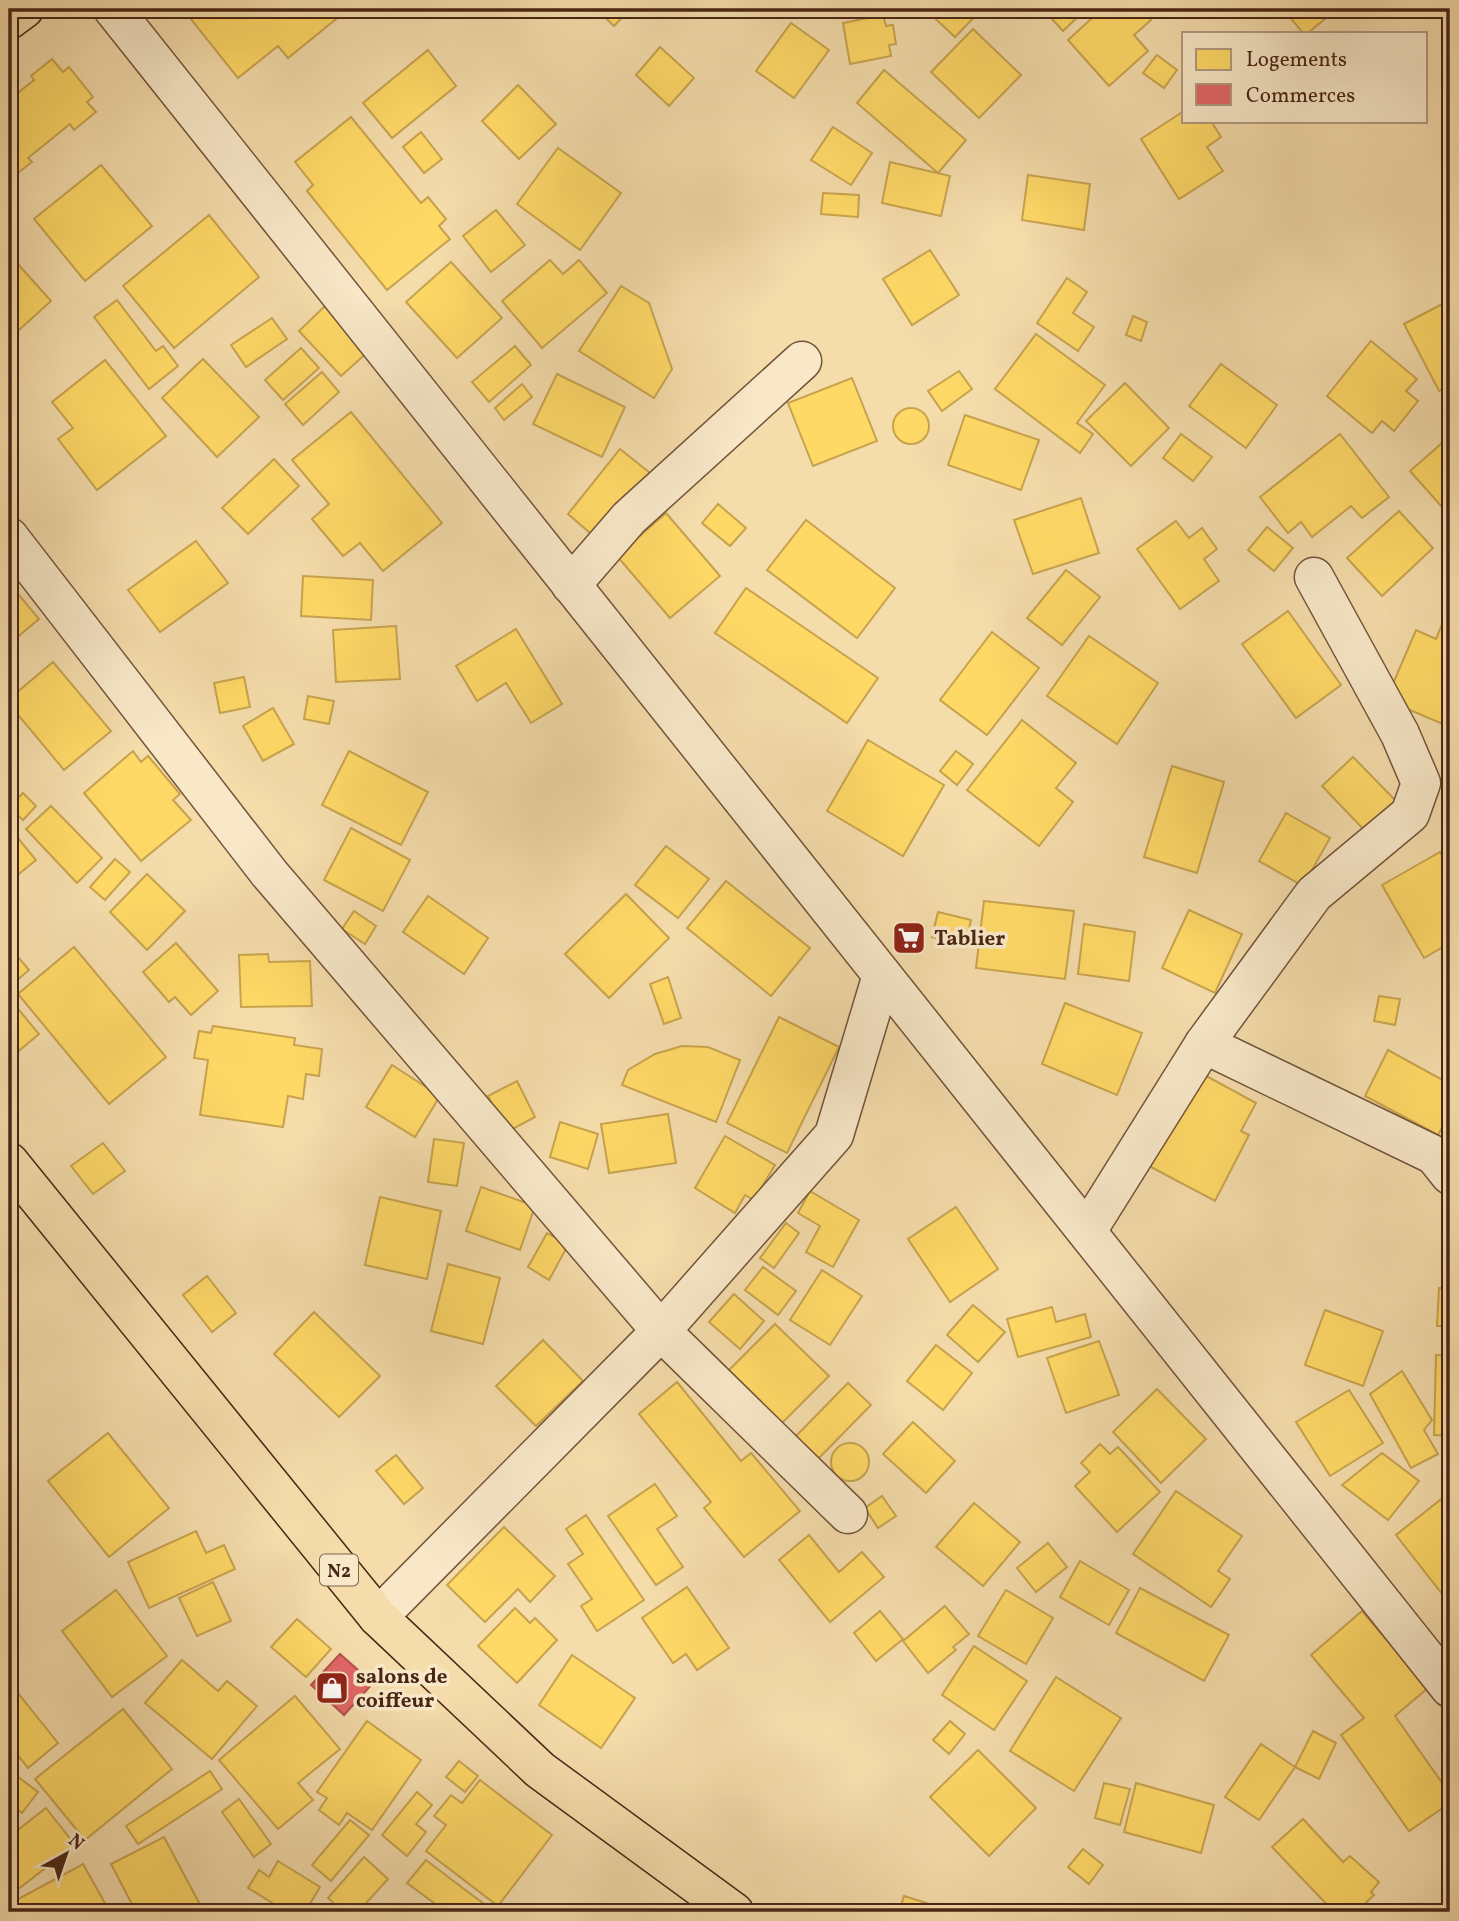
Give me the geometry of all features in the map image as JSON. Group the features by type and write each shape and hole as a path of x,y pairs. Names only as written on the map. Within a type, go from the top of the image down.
{"highway":[{"path":"9,20 24,9"},
{"name":"N2","path":"9,1162 378,1617 540,1770 733,1912"}],"street":[{"path":"113,9 1450,1688"},
{"path":"571,585 629,518 803,360"},
{"path":"9,537 269,873 661,1331 848,1514"},
{"path":"1087,1231 1204,1044 1314,894 1410,814 1421,783 1400,734 1314,577"},
{"path":"378,1617 661,1331 834,1135 883,975"},
{"path":"1204,1044 1434,1155 1450,1175"}],"building: Logements":[{"path":"183,9 346,11 288,58 278,46 238,78"},
{"path":"596,9 630,9 614,26"},
{"path":"1043,9 1086,9 1063,31"},
{"path":"1102,9 1141,9 1151,20 1134,35 1148,51 1109,86 1068,40"},
{"path":"1283,9 1318,9 1326,18 1309,32 1302,32"},
{"path":"981,10 955,37 927,11"},
{"path":"883,15 886,26 893,25 896,44 889,45 891,56 850,64 843,23"},
{"path":"791,23 829,50 794,98 756,71"},
{"path":"973,29 1021,75 979,118 931,72"},
{"path":"660,47 694,78 669,106 636,75"},
{"path":"428,50 456,86 392,138 363,103"},
{"path":"1157,55 1177,70 1164,88 1143,73"},
{"path":"52,59 63,72 69,67 93,97 87,102 96,112 74,130 70,124 28,158 32,162 10,179 9,100 34,80 31,76"},
{"path":"884,70 966,140 938,173 857,103"},
{"path":"518,85 556,124 519,159 482,121"},
{"path":"1182,112 1182,122 1212,122 1221,137 1207,147 1223,171 1179,199 1141,139"},
{"path":"351,117 421,203 428,197 446,219 439,226 450,239 387,290 307,191 313,185 295,162"},
{"path":"833,127 872,153 851,185 811,160"},
{"path":"421,132 442,159 424,173 403,147"},
{"path":"558,148 621,193 580,250 517,204"},
{"path":"890,162 950,176 941,216 882,203"},
{"path":"101,165 152,226 85,281 34,219"},
{"path":"1028,175 1090,184 1084,230 1022,220"},
{"path":"823,193 859,195 858,217 821,214"},
{"path":"496,210 525,245 491,272 463,236"},
{"path":"209,215 259,277 174,348 123,286"},
{"path":"930,250 959,295 912,325 883,279"},
{"path":"9,254 51,301 9,339"},
{"path":"550,260 563,274 579,260 607,293 542,348 502,301"},
{"path":"451,262 502,318 457,358 406,302"},
{"path":"1067,278 1087,292 1073,313 1094,327 1078,351 1037,323"},
{"path":"621,286 649,303 672,369 654,398 579,351"},
{"path":"117,300 156,351 163,346 178,366 149,389 94,317"},
{"path":"1450,300 1450,385 1439,391 1404,324"},
{"path":"327,304 370,350 341,376 299,331"},
{"path":"1133,316 1147,322 1141,341 1126,335"},
{"path":"272,318 287,339 246,367 231,345"},
{"path":"1036,334 1105,385 1077,423 1093,434 1080,453 995,389"},
{"path":"1371,341 1417,379 1406,391 1418,401 1394,431 1382,421 1372,433 1327,396"},
{"path":"515,346 531,365 489,402 472,382"},
{"path":"301,348 319,368 283,400 265,380"},
{"path":"203,359 259,417 217,457 162,398"},
{"path":"105,360 166,436 97,490 58,439 73,428 52,402"},
{"path":"1221,364 1277,405 1246,448 1189,406"},
{"path":"959,371 972,389 942,411 928,391"},
{"path":"322,372 339,392 303,425 285,404"},
{"path":"557,374 625,407 602,457 533,424"},
{"path":"852,378 877,441 813,466 788,403"},
{"path":"1125,383 1169,428 1131,466 1086,421"},
{"path":"522,384 532,397 504,420 495,408"},
{"path":"911,408 924,413 929,426 924,439 911,444 898,439 893,426 898,413"},
{"path":"351,412 442,523 383,571 360,543 343,556 312,519 329,504 292,460"},
{"path":"965,415 1039,440 1021,490 948,465"},
{"path":"1181,434 1212,457 1193,481 1163,458"},
{"path":"1340,434 1389,497 1362,518 1351,506 1312,537 1301,522 1288,533 1260,497"},
{"path":"1450,436 1450,516 1410,471"},
{"path":"620,449 650,473 596,538 568,514"},
{"path":"274,459 299,486 248,534 222,508"},
{"path":"1081,498 1099,553 1033,574 1014,520"},
{"path":"718,504 746,528 730,546 702,523"},
{"path":"1399,511 1433,548 1382,596 1347,558"},
{"path":"666,513 720,576 670,618 617,556"},
{"path":"806,520 895,588 857,638 767,570"},
{"path":"1176,521 1189,538 1202,528 1217,549 1204,559 1219,581 1180,609 1137,549"},
{"path":"1267,527 1293,548 1274,571 1248,550"},
{"path":"196,541 228,583 160,632 128,590"},
{"path":"1066,570 1100,597 1062,645 1027,618"},
{"path":"303,576 373,580 371,620 301,616"},
{"path":"9,583 39,619 9,644"},
{"path":"746,588 878,678 847,723 715,633"},
{"path":"1288,611 1341,685 1296,718 1242,644"},
{"path":"1443,622 1450,626 1450,727 1386,700 1416,630 1436,639"},
{"path":"396,626 400,679 336,682 333,630"},
{"path":"516,629 562,704 531,723 506,683 477,701 456,666"},
{"path":"992,632 1039,668 987,735 940,700"},
{"path":"1089,636 1158,683 1117,744 1047,696"},
{"path":"53,662 111,731 64,770 9,704 9,699"},
{"path":"244,677 250,707 220,713 214,683"},
{"path":"308,696 334,701 329,724 304,719"},
{"path":"273,708 294,744 263,761 243,726"},
{"path":"1022,720 1076,763 1056,788 1073,802 1039,846 967,790"},
{"path":"868,740 944,785 903,856 827,811"},
{"path":"133,751 141,762 148,756 180,794 173,800 191,820 141,861 84,793"},
{"path":"349,751 428,792 401,845 322,805"},
{"path":"956,751 973,764 957,785 940,771"},
{"path":"1353,757 1399,804 1368,834 1322,786"},
{"path":"1172,766 1224,782 1197,873 1144,857"},
{"path":"23,793 36,806 23,820 9,807"},
{"path":"51,806 102,858 77,883 26,829"},
{"path":"1286,813 1330,838 1303,886 1259,861"},
{"path":"9,827 36,860 9,882"},
{"path":"351,828 410,860 383,911 324,880"},
{"path":"666,846 709,879 678,918 635,885"},
{"path":"1440,852 1450,870 1450,943 1424,958 1382,885"},
{"path":"115,859 130,872 105,900 90,887"},
{"path":"147,874 185,911 147,950 110,912"},
{"path":"726,881 810,948 771,996 687,928"},
{"path":"626,894 669,938 609,998 565,954"},
{"path":"428,896 488,938 464,974 403,932"},
{"path":"984,901 1074,911 1065,979 976,968"},
{"path":"1189,910 1242,934 1215,993 1162,968"},
{"path":"354,911 376,926 365,944 342,929"},
{"path":"938,912 971,920 965,946 932,937"},
{"path":"1084,924 1135,932 1129,981 1078,974"},
{"path":"176,943 218,991 191,1015 175,997 169,1002 143,972"},
{"path":"74,947 166,1057 109,1104 18,994"},
{"path":"13,951 29,970 9,987 9,954"},
{"path":"268,954 269,962 310,961 312,1006 241,1007 239,955"},
{"path":"668,977 681,1018 664,1024 650,984"},
{"path":"1379,996 1400,999 1395,1025 1374,1021"},
{"path":"9,998 39,1034 9,1059"},
{"path":"1065,1003 1142,1033 1117,1095 1042,1064"},
{"path":"779,1017 839,1047 787,1153 727,1123"},
{"path":"213,1026 295,1038 294,1045 322,1049 319,1076 306,1074 303,1099 288,1096 283,1127 200,1115 208,1060 194,1058 199,1031 211,1033"},
{"path":"682,1046 708,1047 740,1060 716,1122 622,1085 628,1070 655,1054"},
{"path":"1388,1050 1450,1084 1450,1113 1438,1135 1365,1096"},
{"path":"392,1065 440,1096 415,1137 366,1107"},
{"path":"1199,1072 1256,1103 1241,1131 1249,1135 1215,1201 1149,1166"},
{"path":"517,1081 535,1117 507,1132 488,1096"},
{"path":"668,1114 676,1163 609,1173 601,1124"},
{"path":"560,1122 598,1134 588,1169 550,1157"},
{"path":"725,1136 775,1165 754,1200 745,1195 735,1213 695,1188"},
{"path":"434,1139 464,1143 457,1186 428,1182"},
{"path":"103,1143 125,1171 93,1194 71,1166"},
{"path":"481,1187 535,1206 520,1250 466,1231"},
{"path":"810,1191 859,1220 833,1267 806,1252 820,1226 798,1213"},
{"path":"380,1197 441,1211 427,1279 365,1265"},
{"path":"956,1207 998,1269 950,1302 908,1239"},
{"path":"786,1223 799,1233 774,1268 760,1258"},
{"path":"547,1233 568,1245 549,1280 528,1267"},
{"path":"448,1264 500,1278 483,1344 431,1331"},
{"path":"763,1267 796,1291 778,1315 745,1290"},
{"path":"822,1270 862,1296 830,1345 790,1320"},
{"path":"207,1276 236,1313 212,1332 183,1295"},
{"path":"1439,1288 1450,1289 1450,1326 1437,1326"},
{"path":"734,1294 764,1321 740,1349 709,1322"},
{"path":"973,1305 1005,1332 978,1362 947,1335"},
{"path":"1052,1307 1056,1322 1085,1314 1091,1337 1018,1357 1007,1319"},
{"path":"1325,1310 1383,1331 1363,1386 1305,1365"},
{"path":"314,1312 380,1376 339,1417 274,1354"},
{"path":"775,1324 829,1376 782,1423 728,1371"},
{"path":"543,1340 583,1381 536,1426 496,1386"},
{"path":"1099,1341 1119,1395 1066,1413 1047,1358"},
{"path":"936,1345 972,1373 943,1410 907,1381"},
{"path":"1436,1355 1450,1356 1450,1436 1434,1435"},
{"path":"1402,1371 1432,1420 1424,1430 1438,1454 1411,1468 1370,1394"},
{"path":"677,1382 741,1461 751,1453 800,1511 744,1557 704,1508 711,1502 639,1414"},
{"path":"848,1383 871,1405 817,1460 794,1438"},
{"path":"1157,1389 1206,1439 1161,1483 1113,1432"},
{"path":"1349,1390 1383,1443 1330,1476 1296,1422"},
{"path":"913,1422 955,1461 926,1493 883,1454"},
{"path":"108,1433 169,1508 109,1557 48,1481"},
{"path":"850,1443 863,1449 869,1462 863,1475 850,1481 837,1475 831,1462 837,1449"},
{"path":"1100,1444 1110,1454 1118,1447 1160,1492 1117,1532 1075,1486 1090,1472 1081,1463"},
{"path":"1382,1453 1419,1481 1388,1520 1342,1485"},
{"path":"396,1455 423,1488 404,1504 376,1471"},
{"path":"655,1484 677,1516 657,1529 683,1567 656,1585 608,1516"},
{"path":"1176,1491 1242,1536 1218,1571 1230,1579 1211,1607 1133,1554"},
{"path":"1450,1492 1450,1604 1396,1535"},
{"path":"882,1496 896,1516 878,1528 865,1508"},
{"path":"974,1503 1020,1542 983,1586 936,1547"},
{"path":"586,1515 644,1600 597,1631 581,1606 592,1599 568,1564 583,1554 566,1529"},
{"path":"504,1527 555,1576 530,1602 518,1589 485,1622 447,1585"},
{"path":"196,1531 206,1553 224,1545 235,1569 149,1608 128,1562"},
{"path":"809,1535 839,1572 862,1552 884,1577 830,1622 779,1560"},
{"path":"1048,1543 1067,1567 1036,1592 1017,1568"},
{"path":"1080,1561 1129,1590 1109,1625 1060,1597"},
{"path":"213,1582 231,1621 197,1636 179,1598"},
{"path":"687,1587 729,1648 697,1670 686,1654 673,1663 642,1618"},
{"path":"1140,1588 1229,1635 1204,1681 1116,1633"},
{"path":"116,1590 167,1656 112,1697 62,1631"},
{"path":"1006,1590 1053,1618 1026,1664 978,1636"},
{"path":"945,1606 969,1634 953,1647 956,1650 928,1673 903,1641"},
{"path":"515,1608 530,1623 535,1618 557,1640 517,1683 478,1646"},
{"path":"880,1611 903,1639 876,1661 854,1633"},
{"path":"1362,1611 1428,1688 1395,1716 1450,1794 1450,1803 1409,1831 1341,1735 1364,1718 1311,1655"},
{"path":"297,1619 331,1649 306,1677 271,1647"},
{"path":"974,1646 1027,1681 994,1730 942,1695"},
{"path":"572,1655 635,1698 601,1748 539,1705"},
{"path":"182,1660 218,1691 227,1681 257,1706 212,1759 145,1703"},
{"path":"1056,1677 1121,1718 1074,1791 1010,1751"},
{"path":"18,1693 58,1743 28,1768 9,1744 9,1700"},
{"path":"295,1696 340,1749 298,1783 313,1800 278,1829 219,1760"},
{"path":"123,1709 172,1769 85,1840 35,1779"},
{"path":"367,1721 421,1760 372,1830 347,1813 339,1825 319,1810 327,1798 317,1792"},
{"path":"950,1721 965,1734 949,1754 933,1740"},
{"path":"1313,1731 1336,1743 1319,1779 1295,1767"},
{"path":"1261,1744 1295,1767 1259,1820 1225,1797"},
{"path":"978,1750 1036,1808 989,1856 930,1797"},
{"path":"459,1761 478,1776 465,1792 446,1777"},
{"path":"9,1770 38,1792 22,1813 9,1802"},
{"path":"210,1771 222,1789 138,1844 126,1826"},
{"path":"480,1780 552,1835 498,1906 426,1851 446,1825 434,1816 451,1795 462,1803"},
{"path":"1104,1783 1130,1789 1120,1825 1095,1818"},
{"path":"1136,1783 1214,1805 1201,1853 1124,1832"},
{"path":"417,1792 432,1805 416,1824 426,1832 407,1856 382,1835"},
{"path":"239,1799 271,1844 254,1857 222,1812"},
{"path":"46,1808 75,1845 17,1890 9,1879 9,1837"},
{"path":"1303,1819 1343,1862 1350,1856 1379,1882 1371,1892 1374,1895 1356,1912 1334,1912 1272,1847"},
{"path":"350,1820 369,1835 331,1881 312,1865"},
{"path":"164,1837 204,1912 136,1912 111,1864"},
{"path":"1083,1849 1103,1865 1089,1884 1068,1867"},
{"path":"364,1857 388,1879 358,1912 343,1912 328,1898"},
{"path":"426,1860 495,1912 433,1912 438,1906 407,1883"},
{"path":"278,1861 320,1887 305,1912 287,1912 248,1888 259,1870 269,1877"},
{"path":"83,1864 110,1912 9,1912 9,1904"},
{"path":"904,1896 955,1912 899,1912"}],"building: Commerces":[{"path":"911,923 923,935 906,952 895,940"},
{"path":"340,1654 373,1683 344,1715 311,1685"}],"place":[{"name":"Tablier","path":"909,938"},
{"name":"salons de coiffeur","path":"332,1688"}]}
